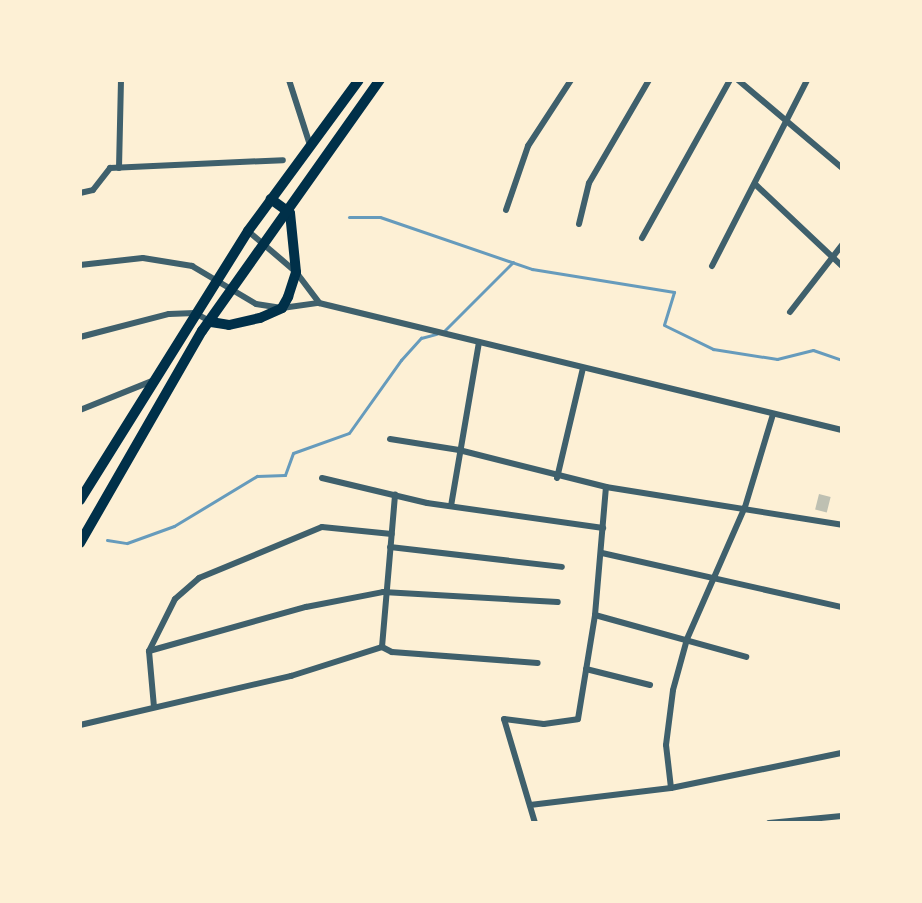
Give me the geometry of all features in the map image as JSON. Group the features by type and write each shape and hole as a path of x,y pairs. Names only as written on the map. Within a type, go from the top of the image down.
{"highway":[{"path":"80,500 248,231 359,80"},
{"path":"211,322 247,322 282,308 296,272 290,213 293,201 380,80"},
{"path":"271,199 290,213"},
{"path":"80,543 211,322 290,213"}],"street":[{"path":"119,168 121,80"},
{"path":"289,80 310,145"},
{"path":"506,210 528,146 571,80"},
{"path":"579,224 589,183 649,80"},
{"path":"642,238 730,80"},
{"path":"738,80 842,168"},
{"path":"712,266 756,185 783,120 807,80"},
{"path":"80,193 93,190 108,170 119,168 283,160"},
{"path":"756,185 842,266"},
{"path":"248,231 296,272 319,303"},
{"path":"790,312 842,245"},
{"path":"80,265 143,258 192,266 217,280 230,293 282,308 319,303 842,430"},
{"path":"80,337 169,314 195,313 211,322"},
{"path":"451,506 479,342"},
{"path":"557,478 583,368"},
{"path":"80,410 152,381"},
{"path":"671,788 666,745 673,690 687,639 745,507 773,414"},
{"path":"390,439 459,450 557,478 842,525"},
{"path":"322,478 451,506 603,528"},
{"path":"535,823 504,719 544,724 578,719 595,615 606,487"},
{"path":"382,647 383,592 395,495"},
{"path":"154,707 149,651 175,599 199,578 322,527 392,534"},
{"path":"390,547 562,567"},
{"path":"602,553 842,607"},
{"path":"149,651 306,607 383,592 558,602"},
{"path":"595,615 746,657"},
{"path":"80,725 291,676 382,647 392,652 538,663"},
{"path":"586,669 650,685"},
{"path":"530,805 671,788 842,753"},
{"path":"769,823 842,816"}],"building":[{"path":"819,494 831,497 827,512 815,510"}],"waterway":[{"path":"349,217 380,217 532,269 674,292 664,325 713,349 777,359 813,350 842,360"},
{"path":"443,332 513,262"},
{"path":"107,540 127,543 174,526 257,476 285,475 293,453 349,433 401,360 421,338 436,334"}]}
